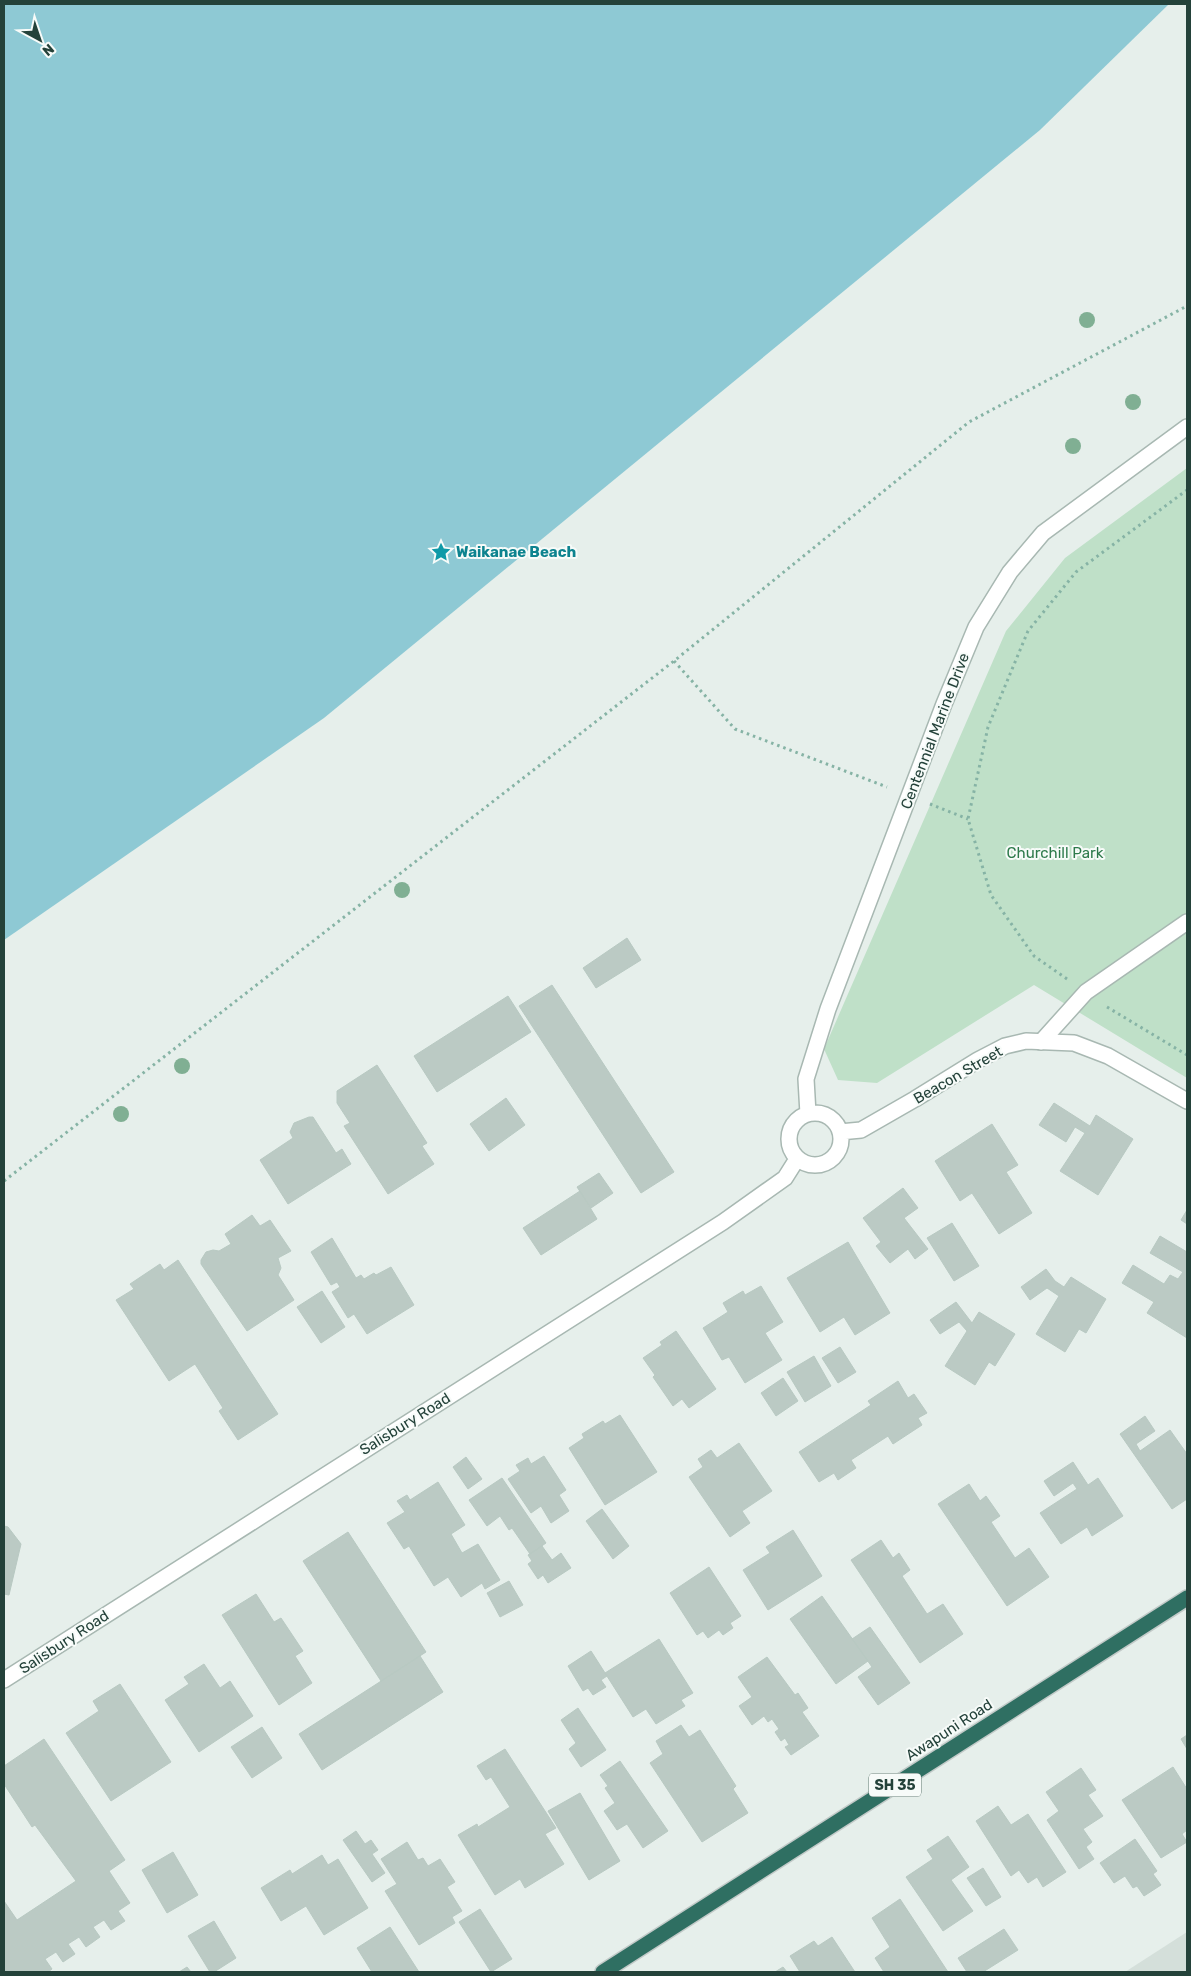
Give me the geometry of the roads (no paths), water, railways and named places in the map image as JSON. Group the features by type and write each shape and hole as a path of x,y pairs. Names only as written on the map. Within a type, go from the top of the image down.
{"highway":[{"name":"Awapuni Road","path":"603,1972 1187,1598"}],"street":[{"name":"Centennial Marine Drive","path":"808,1114 806,1079 815,1048 944,704 976,627 1020,559 1043,533 1187,427"},
{"path":"1041,1042 1086,992 1187,922"},
{"name":"Beacon Street","path":"840,1132 861,1130 978,1060 1005,1046 1026,1042 1074,1043 1108,1056 1187,1101"},
{"path":"818,1112 828,1116 836,1123 840,1132 841,1142 838,1151 825,1164 815,1166 797,1159 789,1143 793,1125 808,1114 818,1112"},
{"name":"Salisbury Road","path":"4,1680 723,1222 785,1178 797,1159"}],"water":[{"path":"4,4 1169,4 1040,130 324,718 4,940"}],"place":[{"name":"Waikanae Beach","path":"441,552"}],"park label":[{"name":"Churchill Park","path":"1055,853"}]}
